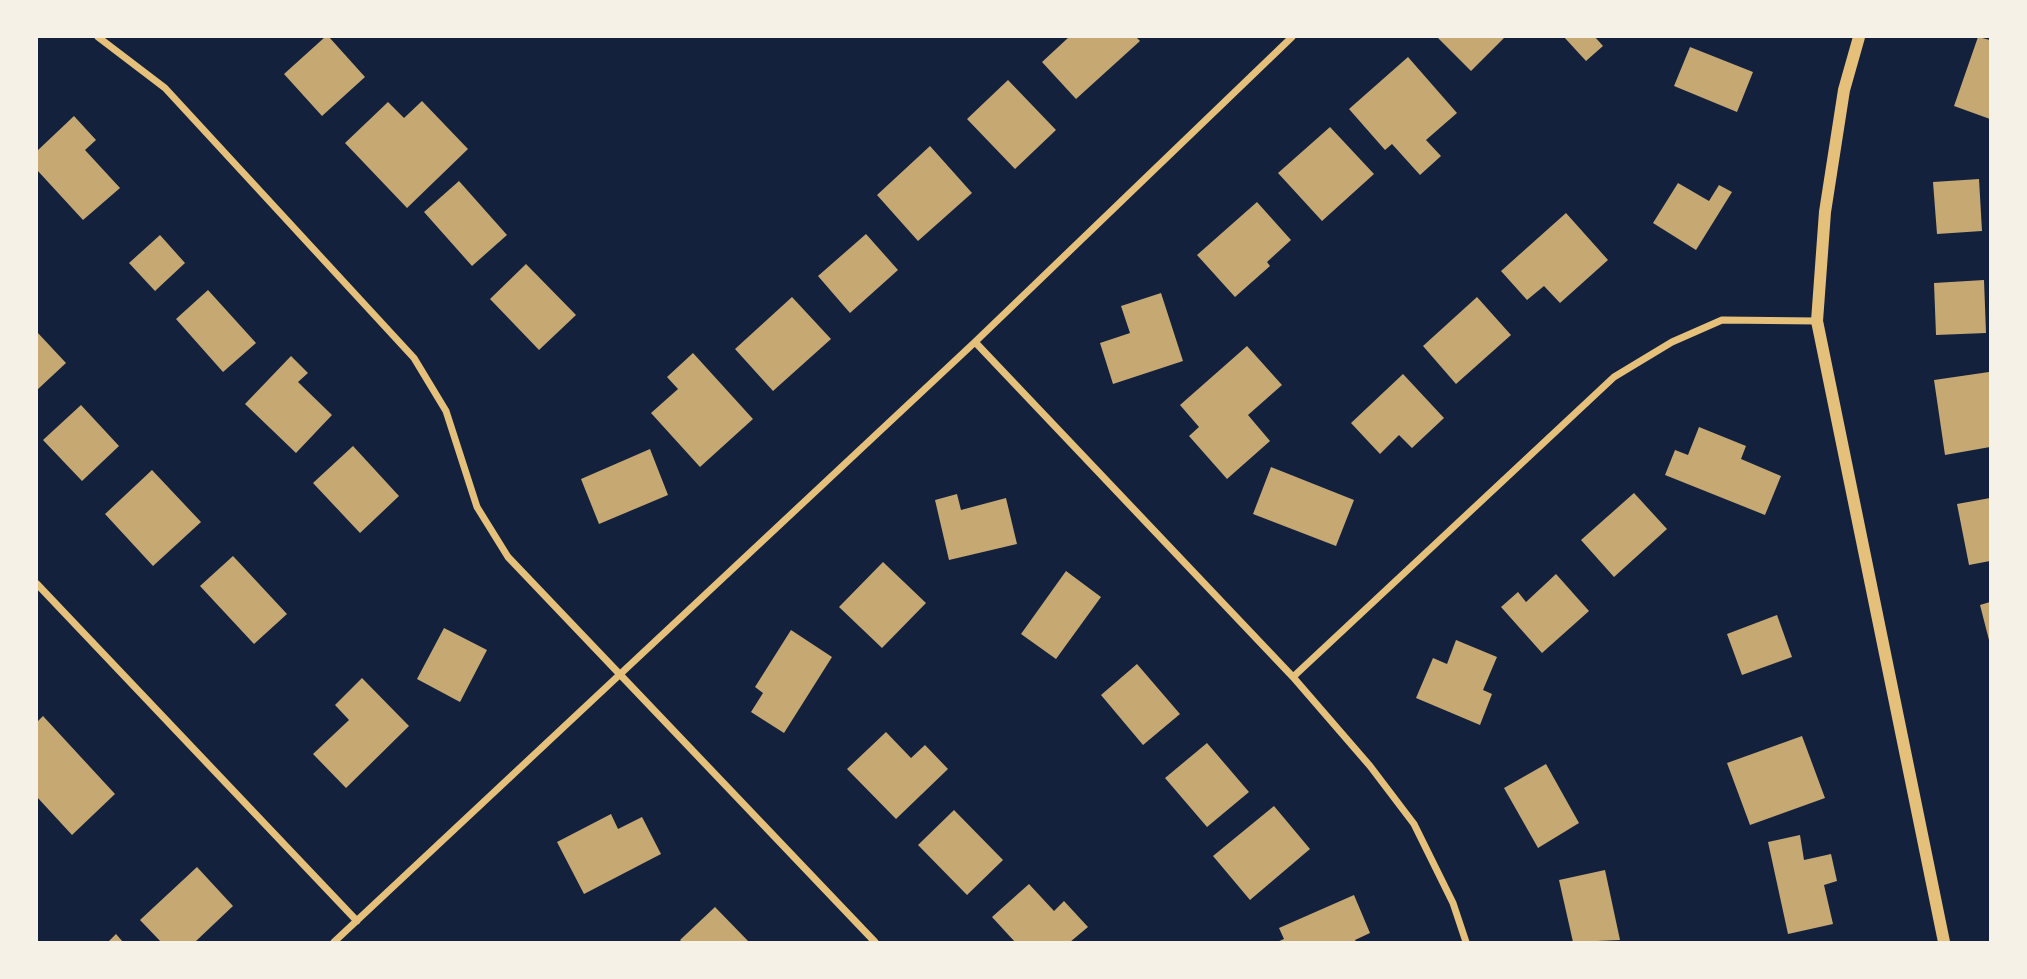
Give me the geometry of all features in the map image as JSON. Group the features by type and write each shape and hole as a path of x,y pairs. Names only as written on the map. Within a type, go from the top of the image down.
{"street":[{"path":"98,37 165,88 414,358 446,411 477,507 508,557 875,942"},
{"path":"334,942 975,342 1292,37"},
{"path":"1859,37 1844,90 1825,212 1817,321 1944,942"},
{"path":"1293,677 1614,377 1672,342 1722,320 1817,321"},
{"path":"975,342 1293,677 1370,766 1414,824 1453,903 1466,942"},
{"path":"37,584 358,920"}],"building":[{"path":"325,37 329,37 365,77 322,116 284,74"},
{"path":"1069,37 1136,37 1140,41 1076,99 1042,62"},
{"path":"1437,37 1505,37 1471,71"},
{"path":"1564,37 1595,37 1603,46 1586,61"},
{"path":"1978,37 1990,40 1990,119 1954,106"},
{"path":"1690,47 1753,72 1737,112 1674,86"},
{"path":"1408,57 1457,113 1426,140 1441,156 1420,175 1392,144 1385,150 1349,109"},
{"path":"1008,80 1056,130 1015,169 967,119"},
{"path":"422,101 468,149 407,208 345,143 388,102 404,118"},
{"path":"74,116 96,140 85,150 120,188 83,220 37,170 37,151"},
{"path":"1330,127 1374,174 1322,221 1278,173"},
{"path":"930,146 972,193 918,241 877,195"},
{"path":"1979,179 1982,231 1937,234 1933,182"},
{"path":"459,181 507,235 472,266 424,212"},
{"path":"1678,183 1709,201 1719,185 1732,192 1696,250 1653,223"},
{"path":"1257,202 1291,240 1267,262 1270,266 1235,297 1197,255"},
{"path":"1566,213 1608,260 1560,303 1544,286 1527,300 1501,271"},
{"path":"866,234 898,270 850,313 818,276"},
{"path":"160,235 185,263 155,291 129,263"},
{"path":"526,264 576,315 539,350 490,299"},
{"path":"1984,280 1986,333 1936,335 1934,283"},
{"path":"208,290 256,343 223,372 176,319"},
{"path":"1161,293 1183,361 1113,384 1100,343 1130,333 1121,306"},
{"path":"792,297 831,339 773,391 735,349"},
{"path":"1477,297 1511,335 1456,384 1423,346"},
{"path":"37,332 66,363 37,390"},
{"path":"1247,346 1282,385 1248,415 1270,441 1227,479 1189,436 1199,427 1180,405"},
{"path":"693,353 753,419 700,467 651,413 678,389 667,377"},
{"path":"291,356 308,373 298,382 332,415 296,453 245,404"},
{"path":"1989,372 1990,447 1945,455 1934,380"},
{"path":"1403,374 1444,418 1412,448 1399,435 1380,454 1351,423"},
{"path":"81,405 119,446 82,481 43,440"},
{"path":"1699,427 1746,446 1741,459 1781,476 1765,515 1665,475 1675,450 1688,455"},
{"path":"353,446 399,496 360,533 313,483"},
{"path":"650,449 668,495 599,524 581,479"},
{"path":"1271,467 1354,500 1336,546 1253,514"},
{"path":"152,470 201,522 153,566 105,514"},
{"path":"1634,493 1667,529 1614,577 1581,540"},
{"path":"957,494 961,510 1006,498 1017,544 949,560 935,500"},
{"path":"1990,498 1990,561 1969,565 1957,504"},
{"path":"233,556 287,614 254,644 200,586"},
{"path":"883,562 926,603 882,648 839,607"},
{"path":"1066,571 1101,597 1056,659 1021,634"},
{"path":"1556,574 1589,611 1542,653 1501,607 1518,592 1526,602"},
{"path":"1990,602 1990,640 1989,640 1980,605"},
{"path":"1777,615 1792,657 1742,675 1727,634"},
{"path":"444,628 487,650 460,702 417,679"},
{"path":"791,630 832,657 784,733 751,712 763,693 755,687"},
{"path":"1456,640 1497,657 1483,690 1492,694 1480,725 1416,698 1433,658 1447,664"},
{"path":"1137,664 1180,714 1143,745 1101,695"},
{"path":"362,678 409,726 346,788 313,754 349,720 335,705"},
{"path":"43,716 115,794 72,835 37,797 37,722"},
{"path":"886,732 911,758 925,745 948,769 896,819 847,769"},
{"path":"1802,736 1825,798 1750,825 1727,763"},
{"path":"1207,743 1249,792 1207,827 1165,778"},
{"path":"1546,764 1579,823 1538,848 1504,788"},
{"path":"1274,806 1310,849 1250,900 1213,856"},
{"path":"954,810 1003,860 967,895 918,845"},
{"path":"611,814 618,829 642,817 661,854 584,894 557,842"},
{"path":"1800,835 1804,860 1831,854 1837,881 1824,885 1833,924 1788,934 1768,842"},
{"path":"197,867 233,906 195,942 161,942 140,920"},
{"path":"1605,870 1620,940 1573,942 1559,880"},
{"path":"1029,884 1054,911 1064,901 1088,927 1070,942 1015,942 992,917"},
{"path":"1354,895 1370,933 1355,940 1356,942 1277,942 1284,939 1279,928"},
{"path":"715,907 749,942 680,940"},
{"path":"116,934 123,942 108,942"}]}
